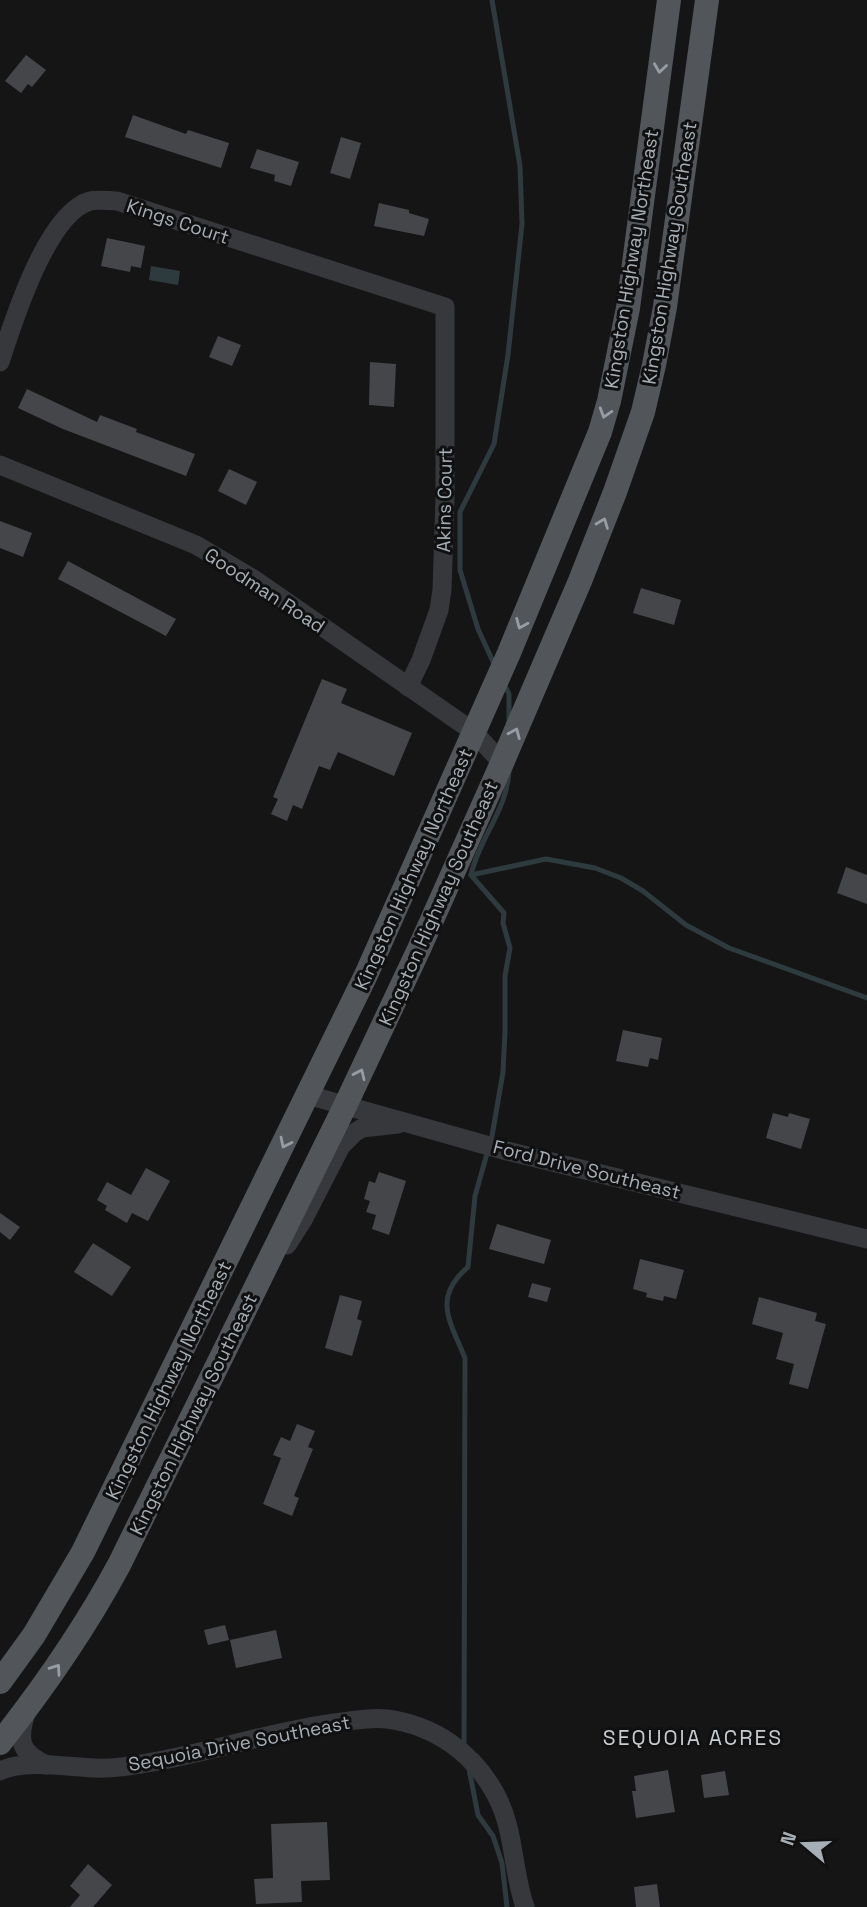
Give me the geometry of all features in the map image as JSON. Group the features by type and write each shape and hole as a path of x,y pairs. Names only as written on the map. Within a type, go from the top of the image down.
{"main road":[{"name":"Kingston Highway Northeast","path":"0,1682 34,1635 83,1552 366,975 474,732 585,471 609,401 628,308 669,0"},
{"name":"Kingston Highway Southeast","path":"0,1742 28,1707 95,1610 120,1565 345,1106 502,763 580,581 643,412 665,307 707,0"}],"street":[{"name":"Kings Court","path":"0,362 18,309 43,252 73,211 91,201 117,201 445,307"},
{"name":"Akins Court","path":"408,687 439,610 442,590 446,498 445,307"},
{"name":"Goodman Road","path":"0,465 196,545 255,580 474,732 502,763"},
{"name":"Ford Drive Southeast","path":"308,1095 507,1151 867,1239"},
{"path":"246,1307 303,1220 341,1146 362,1128 408,1122"},
{"path":"28,1707 20,1730 21,1739 25,1751 47,1765"},
{"name":"Sequoia Drive Southeast","path":"0,1771 6,1768 47,1765 98,1768 147,1763 307,1727 355,1721 386,1719 408,1724 437,1734 456,1746 473,1761 495,1792 507,1818 526,1907"}],"shaded area":[{"path":"151,266 180,271 178,285 149,280"}],"building":[{"path":"26,55 46,70 32,87 28,84 21,93 5,81"},
{"path":"133,115 186,134 188,130 229,143 221,168 125,137"},
{"path":"341,137 361,143 350,179 330,173"},
{"path":"257,149 299,162 291,186 274,181 275,175 250,168"},
{"path":"379,203 409,210 409,213 429,219 424,236 374,226"},
{"path":"107,238 145,246 141,268 131,266 130,272 101,266"},
{"path":"218,336 241,345 232,366 209,357"},
{"path":"370,362 396,364 394,407 369,405"},
{"path":"27,389 97,422 100,415 195,454 186,476 63,429 18,408"},
{"path":"229,469 257,482 246,505 218,491"},
{"path":"0,521 32,533 23,557 0,548"},
{"path":"68,561 176,619 166,636 58,579"},
{"path":"641,588 681,600 674,625 633,613"},
{"path":"322,679 347,689 341,703 412,733 394,776 338,752 330,770 319,766 302,809 293,805 287,821 271,814 278,799 273,797"},
{"path":"846,867 867,875 867,904 837,893"},
{"path":"623,1030 662,1038 658,1060 650,1058 648,1067 616,1061"},
{"path":"773,1113 788,1117 789,1113 810,1119 801,1149 766,1138"},
{"path":"146,1168 170,1181 148,1221 132,1213 127,1223 105,1210 107,1206 97,1200 107,1182 131,1195"},
{"path":"379,1172 406,1181 389,1235 372,1229 376,1215 366,1212 370,1201 364,1199 369,1181 375,1183"},
{"path":"0,1213 20,1227 10,1240 0,1232"},
{"path":"497,1224 551,1240 544,1264 489,1249"},
{"path":"93,1243 131,1267 112,1296 74,1272"},
{"path":"640,1259 684,1270 676,1299 664,1296 663,1301 646,1297 647,1293 633,1289"},
{"path":"532,1283 551,1288 547,1302 528,1297"},
{"path":"340,1295 362,1301 357,1319 362,1321 352,1356 325,1348"},
{"path":"759,1297 817,1313 815,1321 826,1324 808,1389 789,1384 794,1364 776,1359 783,1333 752,1324"},
{"path":"297,1424 315,1431 308,1447 313,1449 294,1496 299,1498 292,1516 263,1504 281,1458 273,1455 281,1437 290,1441"},
{"path":"225,1625 229,1640 208,1645 204,1630"},
{"path":"276,1630 282,1658 236,1668 230,1640"},
{"path":"668,1770 675,1812 636,1818 632,1791 636,1791 634,1776"},
{"path":"725,1771 729,1795 704,1798 701,1775"},
{"path":"327,1822 330,1880 301,1881 302,1902 256,1904 254,1879 273,1878 271,1824"},
{"path":"88,1864 112,1885 93,1907 70,1907 80,1895 70,1886"},
{"path":"657,1884 660,1907 636,1907 634,1887"}],"waterway":[{"path":"492,0 520,166 522,224 508,355 494,444 460,512 460,570 478,629 495,666"},
{"path":"504,684 509,694 509,722"},
{"path":"471,875 480,848 504,798 509,770"},
{"path":"471,875 546,859 595,868 621,878 643,891 686,925 729,948 867,998"},
{"path":"464,1749 465,1358 450,1321 447,1300 450,1289 468,1267 475,1196 492,1136 503,1072 505,976 510,948 503,923 504,913 471,875"},
{"path":"469,1769 478,1815 493,1836 502,1863 507,1907"}],"district":[{"name":"SEQUOIA ACRES","path":"693,1738"}]}
